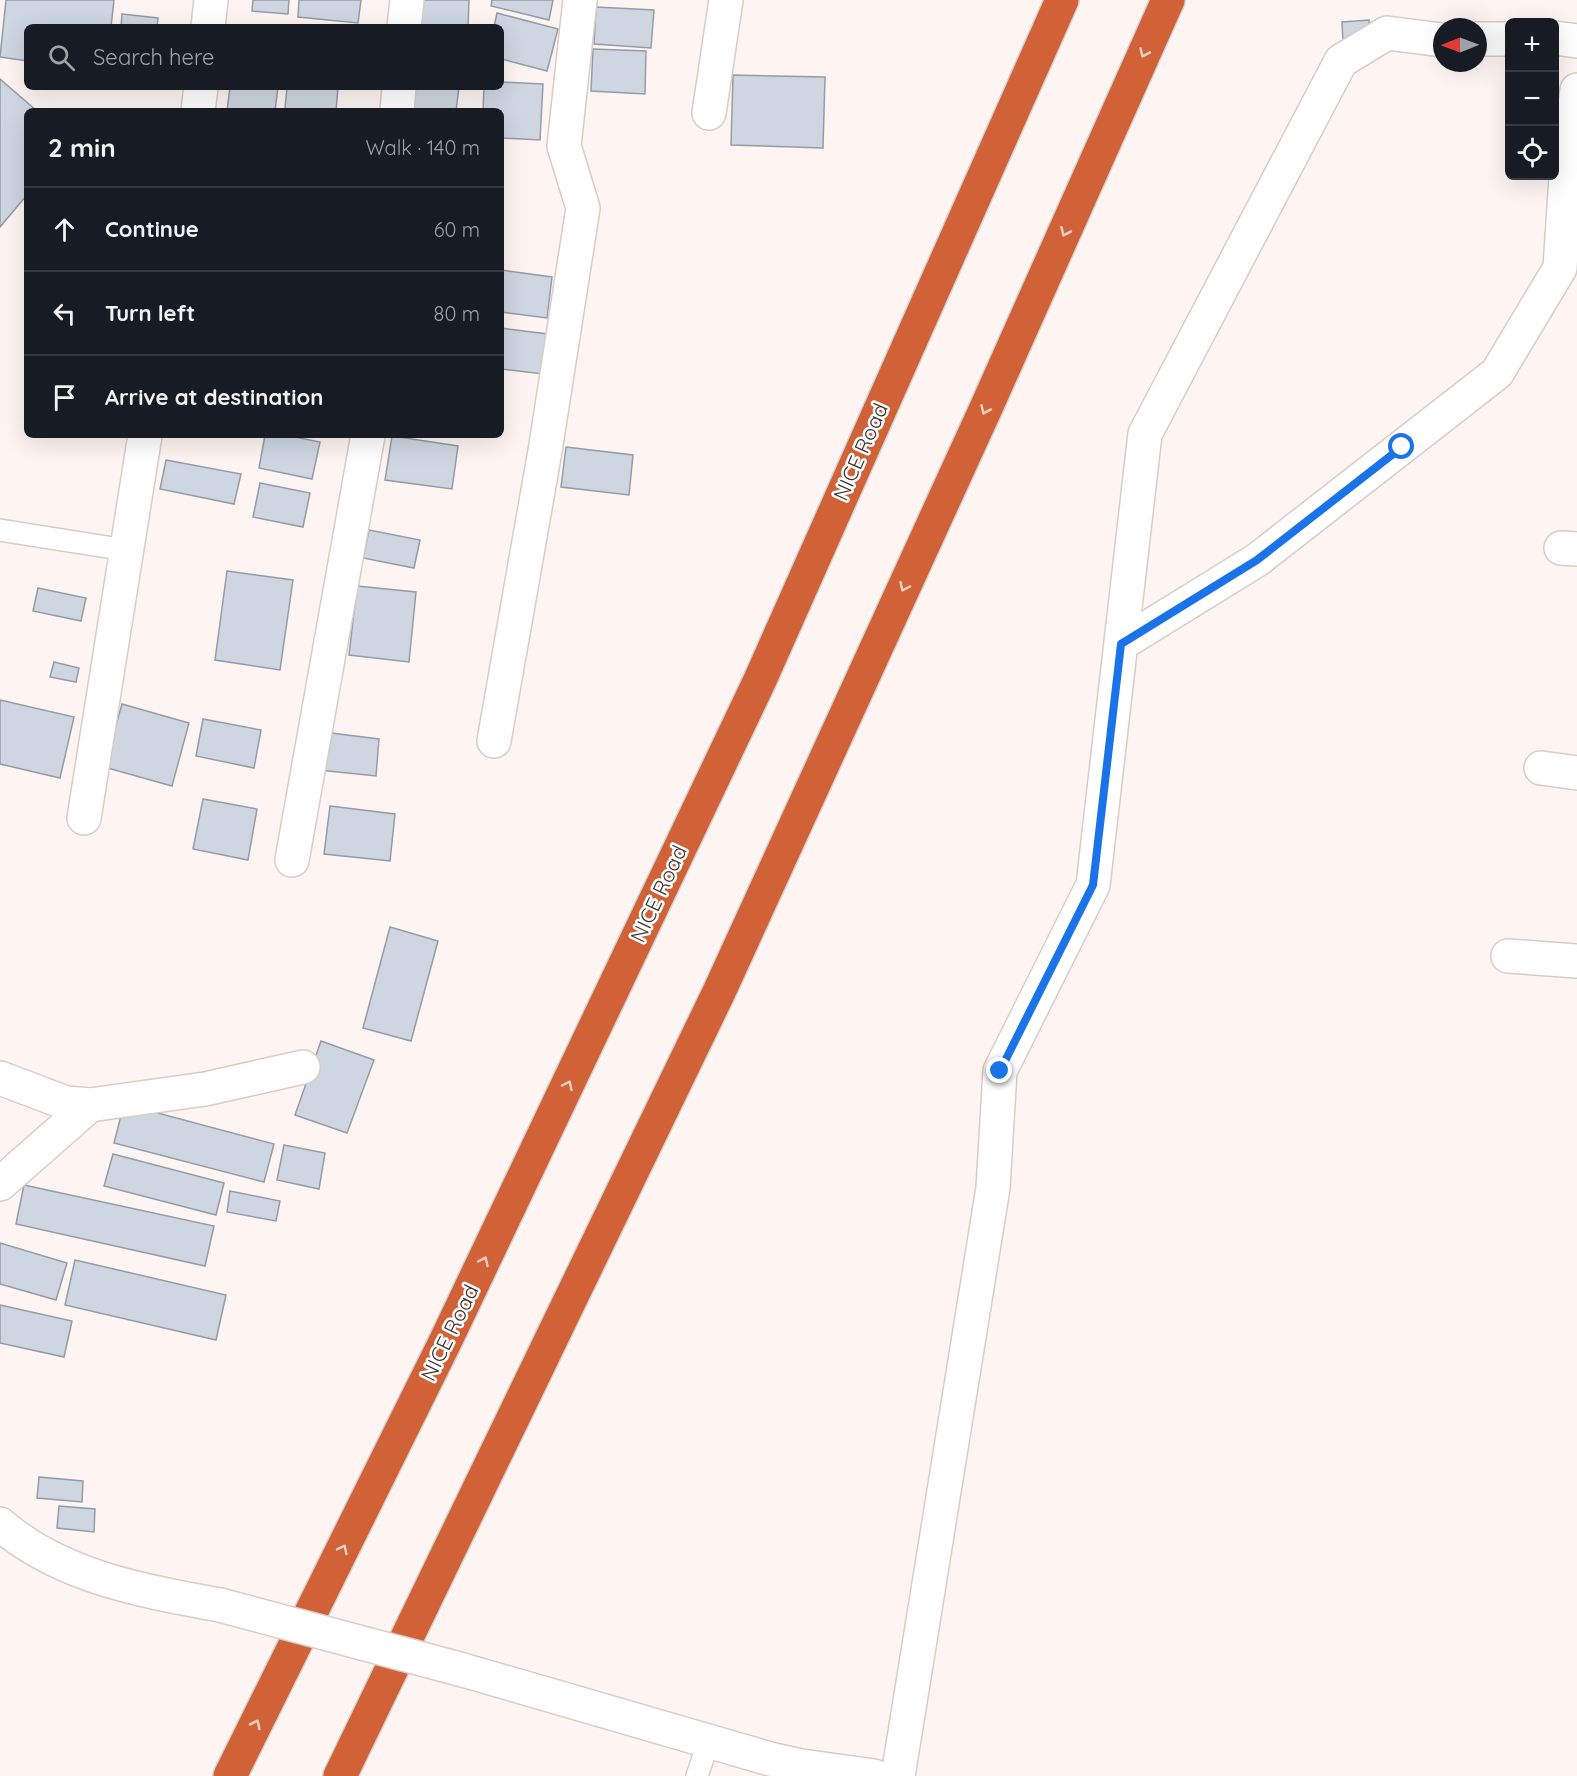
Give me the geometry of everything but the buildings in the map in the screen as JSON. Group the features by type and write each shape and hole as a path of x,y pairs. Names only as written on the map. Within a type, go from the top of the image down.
{"highway":[{"name":"NICE Road","path":"230,1776 447,1340 760,680 1062,0"},
{"path":"340,1776 719,992 986,408 1168,0"}],"street":[{"path":"208,24 211,0"},
{"path":"404,24 406,0"},
{"path":"494,741 545,451 583,208 564,146 580,0"},
{"path":"709,113 726,0"},
{"path":"898,1776 993,1188 1000,1071 1093,885 1145,434 1341,60 1387,33 1433,39"},
{"path":"1487,39 1505,39"},
{"path":"1559,39 1577,41"},
{"path":"198,108 201,90"},
{"path":"397,108 399,90"},
{"path":"1121,644 1257,560 1497,373 1560,268 1566,177 1577,90"},
{"path":"84,818 145,438"},
{"path":"292,860 367,438"},
{"path":"1541,768 1577,773"},
{"path":"1508,956 1577,962"},
{"path":"0,1078 66,1103 90,1105 205,1089 303,1067"},
{"path":"0,1184 90,1105"},
{"path":"0,1524 34,1550 83,1572 156,1593 220,1605 463,1670 802,1766 874,1776"}],"lane":[{"path":"0,531 126,550"},
{"path":"697,1776 709,1741"}],"route":[{"path":"1000,1071 1093,885 1121,644 1257,560 1402,447"}]}
